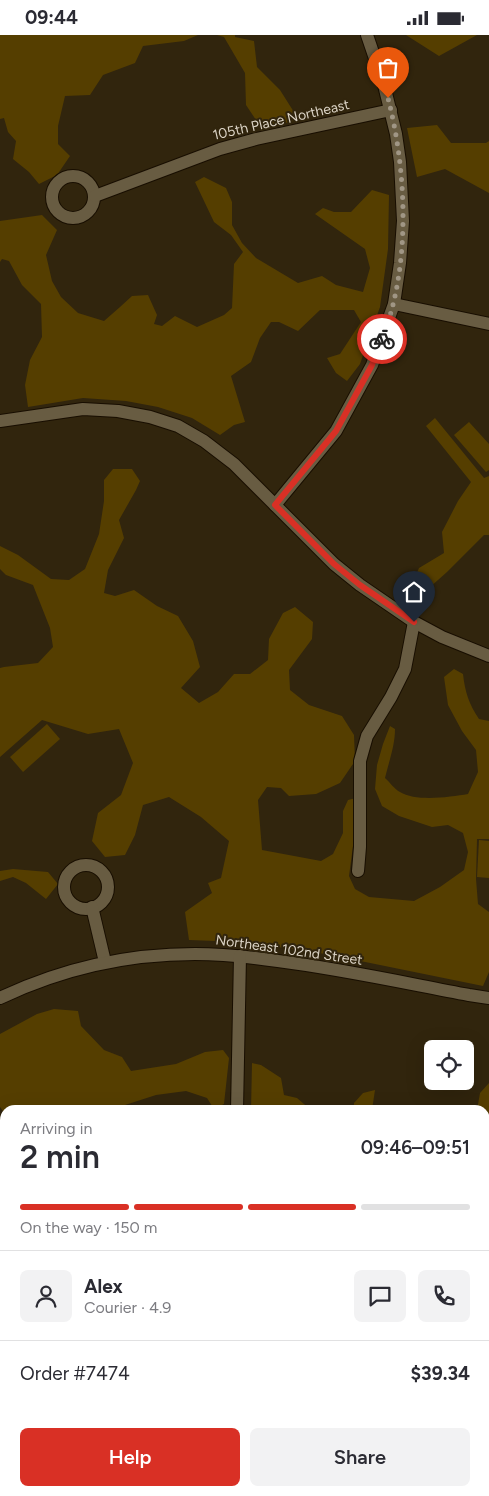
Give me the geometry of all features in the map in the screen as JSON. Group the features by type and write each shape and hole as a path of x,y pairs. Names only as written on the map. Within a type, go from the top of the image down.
{"street":[{"path":"275,505 336,431 372,365 394,304 400,263 403,221 400,162 391,111 377,61 367,35"},
{"name":"105th Place Northeast","path":"95,196 220,149 292,131 391,111"},
{"path":"394,304 489,324"},
{"path":"0,421 83,409 118,411 150,417 178,426 204,441 234,464 334,564 360,585 414,622 442,637 489,656"},
{"path":"358,871 360,847 360,761 367,736 391,697 405,669 414,622"},
{"path":"92,907 105,962"},
{"name":"Northeast 102nd Street","path":"0,998 26,985 105,962 163,955 195,954 240,956 314,966 489,998"},
{"path":"237,1105 240,956"}],"shaded area":[{"path":"0,35 198,35 184,41 143,46 135,63 103,75 90,95 65,96 58,126 58,144 70,156 57,175 39,184 29,172 13,159 16,141 8,132 4,118 0,119"},
{"path":"217,35 235,35 235,37 254,41 257,67 280,90 299,120 276,125 258,123 246,105 245,73 224,37"},
{"path":"406,35 477,35 439,56"},
{"path":"437,125 451,143 486,143 489,141 489,193 445,169 417,177 407,128"},
{"path":"204,177 226,188 232,202 232,225 242,243 256,258 298,283 322,276 336,285 363,292 370,268 365,249 315,214 323,208 334,212 351,212 372,190 389,195 388,249 380,307 360,364 347,381 336,373 327,358 340,354 361,322 354,310 320,310 298,331 279,322 271,322 260,338 251,362 231,376 245,422 234,425 220,435 192,418 158,407 126,401 83,398 28,407 25,385 30,360 42,337 41,304 22,285 9,261 2,259 0,262 0,221 42,215 57,230 46,255 52,281 61,297 78,313 104,321 132,296 148,295 157,315 154,324 162,326 175,316 197,327 224,315 232,308 234,264 243,252 231,235 214,222 195,182"},
{"path":"435,418 484,478 489,476 489,535 484,535 420,596 411,586 419,568 444,553 442,532 458,501 471,482 426,426"},
{"path":"469,422 489,444 489,470 486,472 454,435"},
{"path":"113,469 132,469 140,481 119,520 124,538 108,570 104,593 115,596 134,590 157,606 178,616 193,641 200,667 181,688 199,703 218,692 234,674 250,674 268,660 269,639 283,613 295,607 313,622 312,639 289,670 290,690 309,705 342,716 354,735 355,761 340,783 316,794 289,796 281,788 267,787 258,800 262,850 321,861 333,854 343,833 343,811 348,800 356,798 349,876 355,889 369,897 414,901 440,887 464,870 468,852 463,833 448,825 432,827 399,816 382,806 375,789 377,765 390,726 395,729 395,735 385,778 396,789 407,795 424,798 468,794 478,772 476,750 462,731 448,705 444,677 454,669 463,674 470,703 479,719 489,721 489,839 477,839 476,879 478,904 489,912 489,972 483,986 326,954 243,942 189,940 185,912 212,893 208,883 221,878 229,841 201,817 169,797 143,805 135,835 125,855 105,857 92,841 98,813 121,795 133,763 119,729 88,734 42,720 0,757 0,668 38,663 53,647 50,628 33,585 6,575 0,569 0,546 18,555 51,579 69,580 85,569 99,534 104,501 104,480"},
{"path":"47,724 60,739 23,772 10,757"},
{"path":"479,840 489,841 489,878 477,877"},
{"path":"13,869 48,872 58,884 46,899 26,883 13,877 0,881 0,871"},
{"path":"54,1009 78,1011 81,1026 104,1050 122,1057 131,1071 176,1064 205,1052 223,1050 229,1058 224,1104 211,1105 207,1098 186,1091 156,1095 125,1105 0,1105 0,1034 37,1014"},
{"path":"252,1063 261,1065 281,1078 284,1095 297,1098 305,1105 251,1105"},
{"path":"489,1083 489,1105 478,1105 480,1093"},
{"path":"375,1090 373,1105 354,1105 363,1093"}],"way so far":[{"path":"382,339 394,304 400,263 403,221 400,162 388,98"}],"route":[{"path":"382,339 372,365 336,431 275,505 334,564 360,585 414,622"}]}
